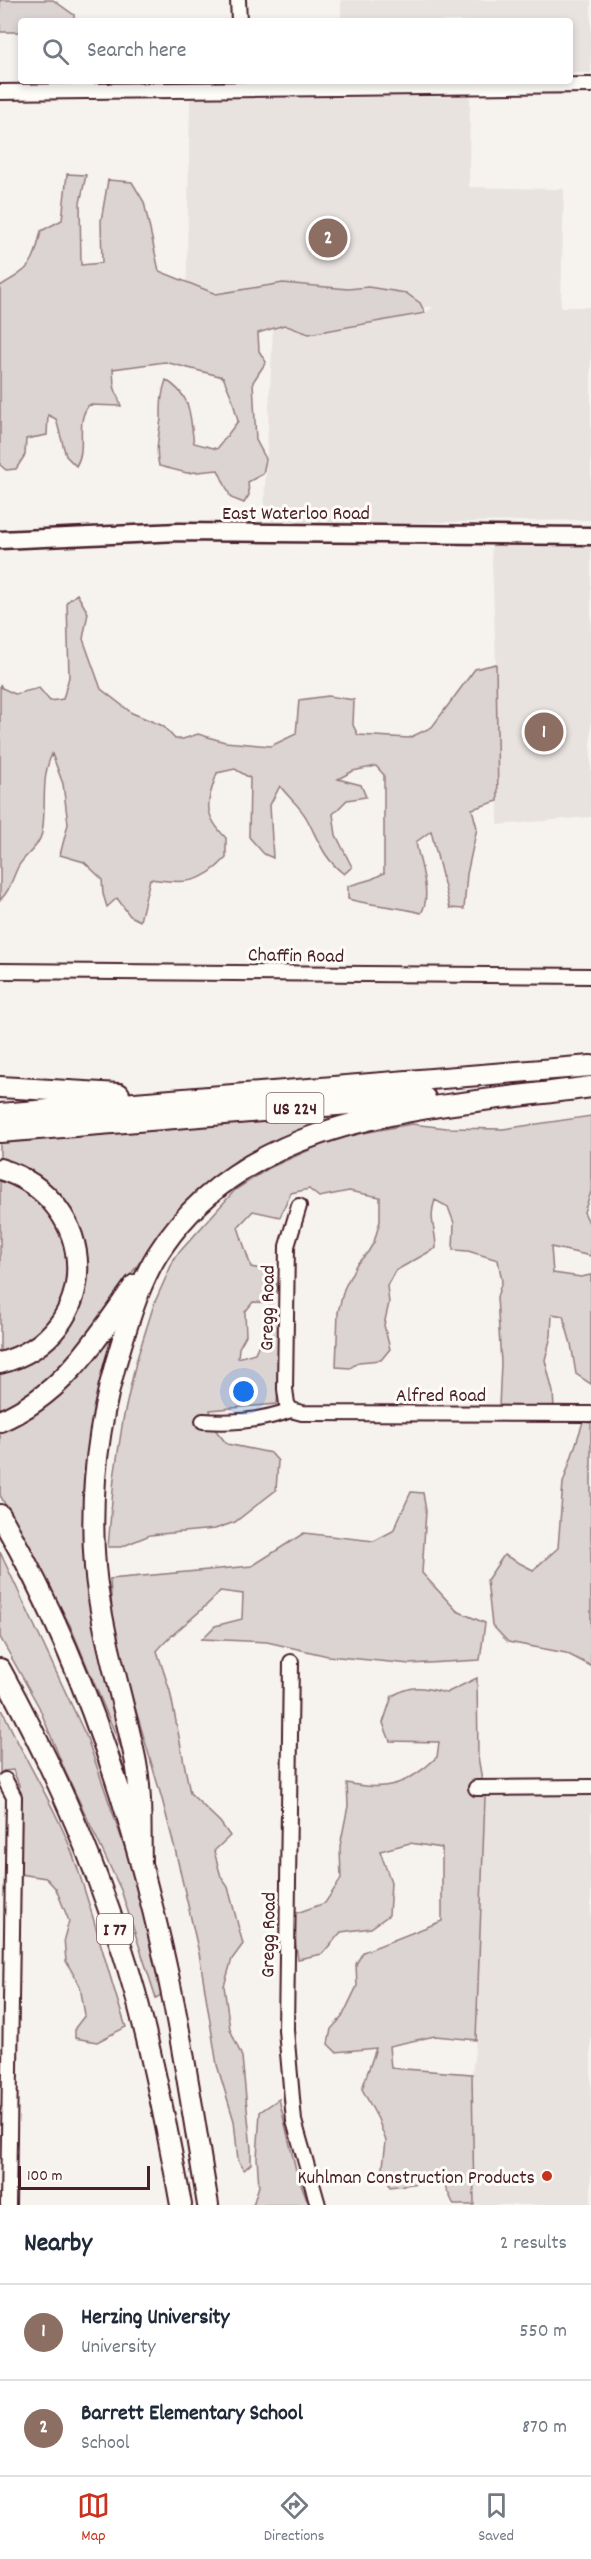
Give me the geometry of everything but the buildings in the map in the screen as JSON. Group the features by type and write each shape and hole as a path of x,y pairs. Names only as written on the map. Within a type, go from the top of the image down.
{"highway":[{"name":"US 224","path":"0,1114 591,1066"},
{"name":"US 224","path":"0,1132 591,1086"},
{"path":"0,1421 40,1400 61,1382 194,1209 221,1184 251,1163 299,1140 393,1115 591,1086"},
{"path":"0,1087 136,1095 202,1096"},
{"path":"0,1169 36,1186 61,1212 73,1236 78,1269 72,1301 58,1326 45,1340 25,1354 0,1363"},
{"path":"141,1862 140,1791 136,1764 102,1615 96,1568 94,1487 103,1414 113,1370 155,1257"},
{"name":"I 77","path":"0,1515 51,1610 93,1714 141,1862 173,2003 208,2205"},
{"name":"I 77","path":"0,1669 50,1763 78,1827 118,1938 156,2077 181,2205"}],"main road":[{"name":"East Waterloo Road","path":"0,540 179,532 591,536"}],"street":[{"path":"238,0 239,18"},
{"path":"0,92 240,85 591,85"},
{"name":"Chaffin Road","path":"0,971 591,976"},
{"name":"Gregg Road","path":"291,1410 287,1404 285,1389 286,1270 288,1240 299,1206"},
{"path":"203,1421 221,1422 262,1418 291,1410"},
{"name":"Alfred Road","path":"291,1410 302,1413 591,1414"},
{"name":"Gregg Road","path":"291,1662 286,2030 294,2121 318,2205"},
{"path":"5,1780 14,1797 8,2205"},
{"path":"476,1788 591,1787"}],"shaded area":[{"path":"0,0 53,0 74,15 74,18 18,18 18,32 0,32"},
{"path":"341,0 591,0 591,73 573,73 573,18 341,18"},
{"path":"470,96 469,187 564,189 561,307 591,307 591,520 263,525 273,328 284,325 309,334 425,313 433,307 186,309 190,99"},
{"path":"67,174 86,175 80,203 81,265 102,263 101,221 108,180 132,182 144,202 159,271 216,294 283,283 348,289 368,287 406,293 420,303 425,313 309,334 284,325 258,333 259,351 266,362 253,382 256,440 266,459 263,474 248,482 249,495 244,503 231,498 218,470 187,473 159,466 157,453 162,394 166,380 175,386 185,400 190,415 194,443 217,449 238,421 223,377 165,362 113,369 114,386 121,406 89,405 82,419 81,451 76,466 66,456 56,419 48,415 47,435 26,439 25,455 16,469 6,470 0,465 0,286 29,265 36,252 41,231 62,220"},
{"path":"491,540 591,543 591,817 498,825 496,664"},
{"path":"77,594 88,613 83,639 101,689 132,713 163,726 175,739 198,734 225,742 271,746 296,734 299,700 328,696 354,700 353,725 358,735 409,738 432,727 475,669 496,664 498,801 472,809 477,828 467,874 464,909 450,908 431,831 416,842 426,898 421,913 348,899 348,886 384,873 384,775 376,766 353,771 338,779 361,785 366,797 347,800 333,814 336,835 352,867 344,874 326,856 304,815 280,786 270,805 273,858 264,854 249,837 250,778 235,769 217,773 209,800 213,822 226,838 226,858 209,873 192,880 150,879 140,921 130,916 117,898 107,907 102,879 84,862 60,855 68,824 63,784 52,754 46,773 40,839 21,862 9,889 0,900 0,684 2,688 15,694 39,688 50,701 63,699 69,677 67,602"},
{"path":"364,1109 366,1116 238,1159 193,1197 163,1231 128,1278 103,1321 48,1388 0,1412 0,1367 64,1325 81,1256 44,1183 21,1166 0,1160 0,1141"},
{"path":"591,1116 591,1192 584,1212 591,1227 591,1256 551,1247 553,1273 581,1277 591,1275 591,1384 576,1374 563,1316 552,1314 551,1336 545,1360 553,1392 554,1408 499,1407 501,1363 497,1297 502,1281 498,1260 468,1251 453,1250 454,1223 448,1207 435,1200 432,1219 436,1248 395,1271 387,1286 389,1303 384,1325 390,1349 381,1360 359,1362 350,1368 336,1367 338,1312 344,1289 356,1265 374,1242 380,1221 380,1197 349,1191 319,1197 309,1189 291,1193 280,1217 253,1211 238,1227 251,1267 274,1272 277,1288 272,1303 253,1302 245,1312 246,1335 239,1348 238,1358 255,1353 272,1314 282,1322 277,1404 210,1410 213,1427 227,1444 271,1453 278,1461 276,1490 235,1522 215,1529 150,1535 121,1547 108,1547 114,1478 123,1420 136,1362 154,1304 175,1257 235,1190 269,1168 316,1147 348,1136 411,1124 447,1128 503,1129"},
{"path":"0,1175 19,1181 58,1214 73,1267 52,1327 0,1358"},
{"path":"126,1304 91,1471 128,1749 122,1750 70,1625 0,1495 0,1428 54,1400"},
{"path":"583,1422 591,1423 591,1666 566,1653 508,1642 492,1625 487,1580 504,1555 533,1570 558,1548 563,1483"},
{"path":"411,1492 423,1493 426,1511 422,1573 457,1611 485,1623 480,1660 410,1664 328,1656 267,1642 202,1639 215,1626 242,1619 243,1594 220,1591 157,1651 170,1691 190,1793 220,1822 230,1836 214,1851 221,1877 228,1887 243,1944 232,1959 224,1986 230,2029 242,2057 251,2149 251,2164 244,2170 238,2160 234,2121 217,2065 199,1953 175,1849 119,1653 112,1612 110,1579 252,1566 304,1533 374,1541 393,1531"},
{"path":"0,1552 87,1738 129,1860 165,1992 156,1998 121,1890 65,1771 39,1707 0,1637"},
{"path":"477,1678 478,1757 485,1797 476,2040 435,2036 389,2046 391,2068 472,2074 474,2205 454,2205 442,2180 390,2187 383,2166 386,2141 378,2119 362,2089 376,2048 336,2052 328,2044 331,2029 342,2017 357,1986 356,1964 363,1952 442,1921 442,1848 410,1843 380,1851 391,1882 389,1915 371,1928 341,1932 322,1954 298,1959 291,1915 325,1903 341,1879 340,1846 348,1806 347,1783 374,1787 396,1784 417,1774 437,1757 439,1742 390,1741 383,1723 392,1696 412,1688 446,1693"},
{"path":"0,1710 3,1711 66,1836 126,2027 97,2042 75,2038 75,2028 85,2015 80,1986 66,1961 64,1938 69,1921 56,1889 46,1878 20,1874 19,1785 13,1770 3,1771 0,1776"},
{"path":"591,1790 591,2205 474,2205 472,2074 476,2040 484,1792"},
{"path":"279,2099 296,2170 309,2205 253,2205 259,2186 257,2158 260,2112"}],"place":[{"name":"Barrett Elementary School","path":"328,238"},
{"name":"Herzing University","path":"544,732"},
{"name":"Kuhlman Construction Products","path":"547,2176"}]}
